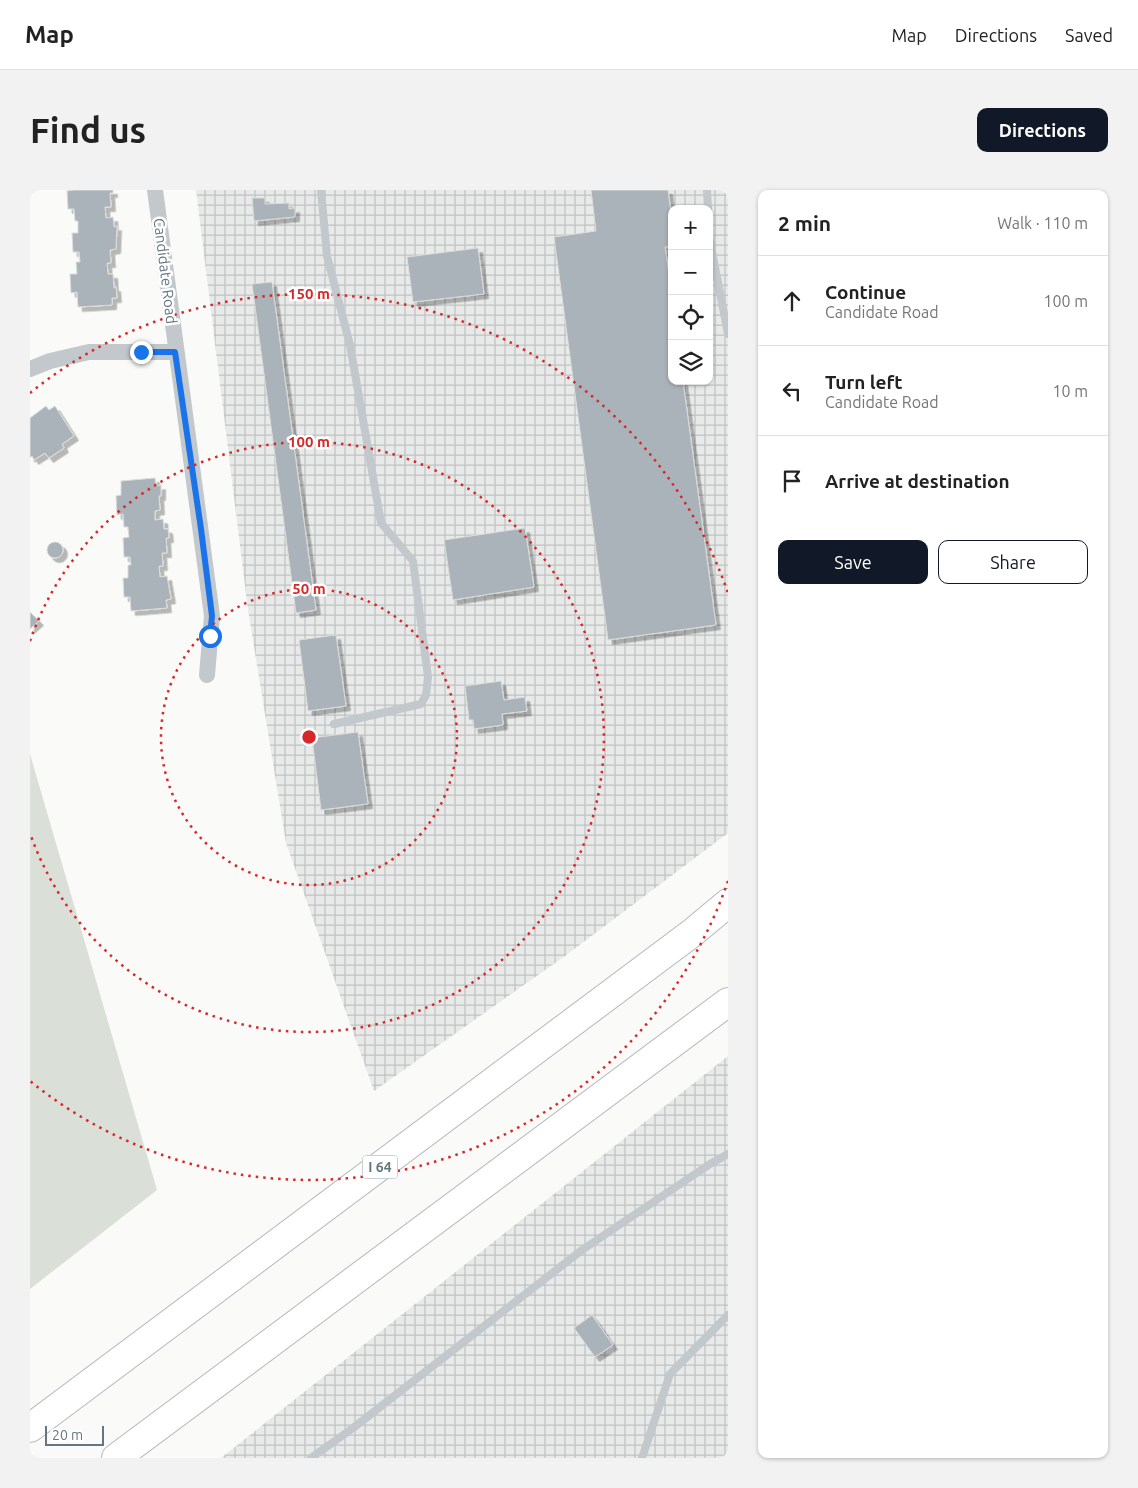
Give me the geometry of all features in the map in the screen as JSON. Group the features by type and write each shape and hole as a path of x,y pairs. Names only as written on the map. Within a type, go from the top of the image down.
{"highway":[{"name":"I 64","path":"30,1428 684,939 728,903"},
{"path":"116,1458 728,1002"}],"street":[{"name":"Candidate Road","path":"155,190 175,352 212,616 207,675"},
{"path":"30,369 50,361 89,352 175,352"}],"lane":[{"path":"321,190 327,256 350,345 380,523 414,561 428,682 422,704 334,724"},
{"path":"707,190 708,205"},
{"path":"712,250 728,334"},
{"path":"312,1458 582,1250 710,1164 728,1154"},
{"path":"642,1458 670,1374 728,1315"}],"shaded area":[{"path":"196,190 728,190 728,833 565,956 374,1091 286,843 248,610"},
{"path":"30,754 157,1190 30,1289"},
{"path":"728,1056 728,1458 221,1458"}],"building":[{"path":"113,190 113,193 110,193 111,207 105,207 106,218 113,217 114,227 117,226 116,249 110,250 111,263 107,263 108,274 113,274 114,288 116,287 117,298 112,298 112,305 78,307 77,292 71,293 70,274 77,274 76,262 80,262 79,252 73,252 72,233 78,233 78,221 75,221 74,209 68,209 67,191"},
{"path":"591,190 668,190 670,205 668,205 668,247 665,247 668,267 668,385 684,385 716,625 608,640 554,237 596,231"},
{"path":"252,198 265,198 265,204 289,203 289,209 295,208 295,217 254,221"},
{"path":"478,248 484,294 413,302 407,257"},
{"path":"272,282 316,610 296,613 252,284"},
{"path":"46,406 49,410 55,406 74,436 62,444 64,448 49,458 45,453 34,460 32,456 30,458 30,418"},
{"path":"155,478 156,486 161,485 161,496 159,496 160,510 155,511 155,520 163,519 164,529 168,529 169,538 166,538 167,553 162,553 163,566 159,566 160,577 167,576 171,599 166,600 167,608 131,611 130,597 124,597 123,578 128,578 128,565 131,565 130,557 124,557 123,538 129,537 128,527 124,527 123,514 117,515 116,496 121,495 121,481"},
{"path":"525,528 534,587 453,600 444,540"},
{"path":"55,542 61,544 63,550 61,556 55,558 49,556 47,550 49,544"},
{"path":"30,612 39,621 30,629"},
{"path":"336,635 346,706 308,711 299,640"},
{"path":"501,681 504,700 525,697 527,711 502,714 503,725 474,729 473,720 469,720 465,686"},
{"path":"358,732 368,804 321,810 312,738"},
{"path":"592,1315 613,1345 595,1357 574,1328"}],"route":[{"path":"141,352 175,352 212,616 210,636"}]}
